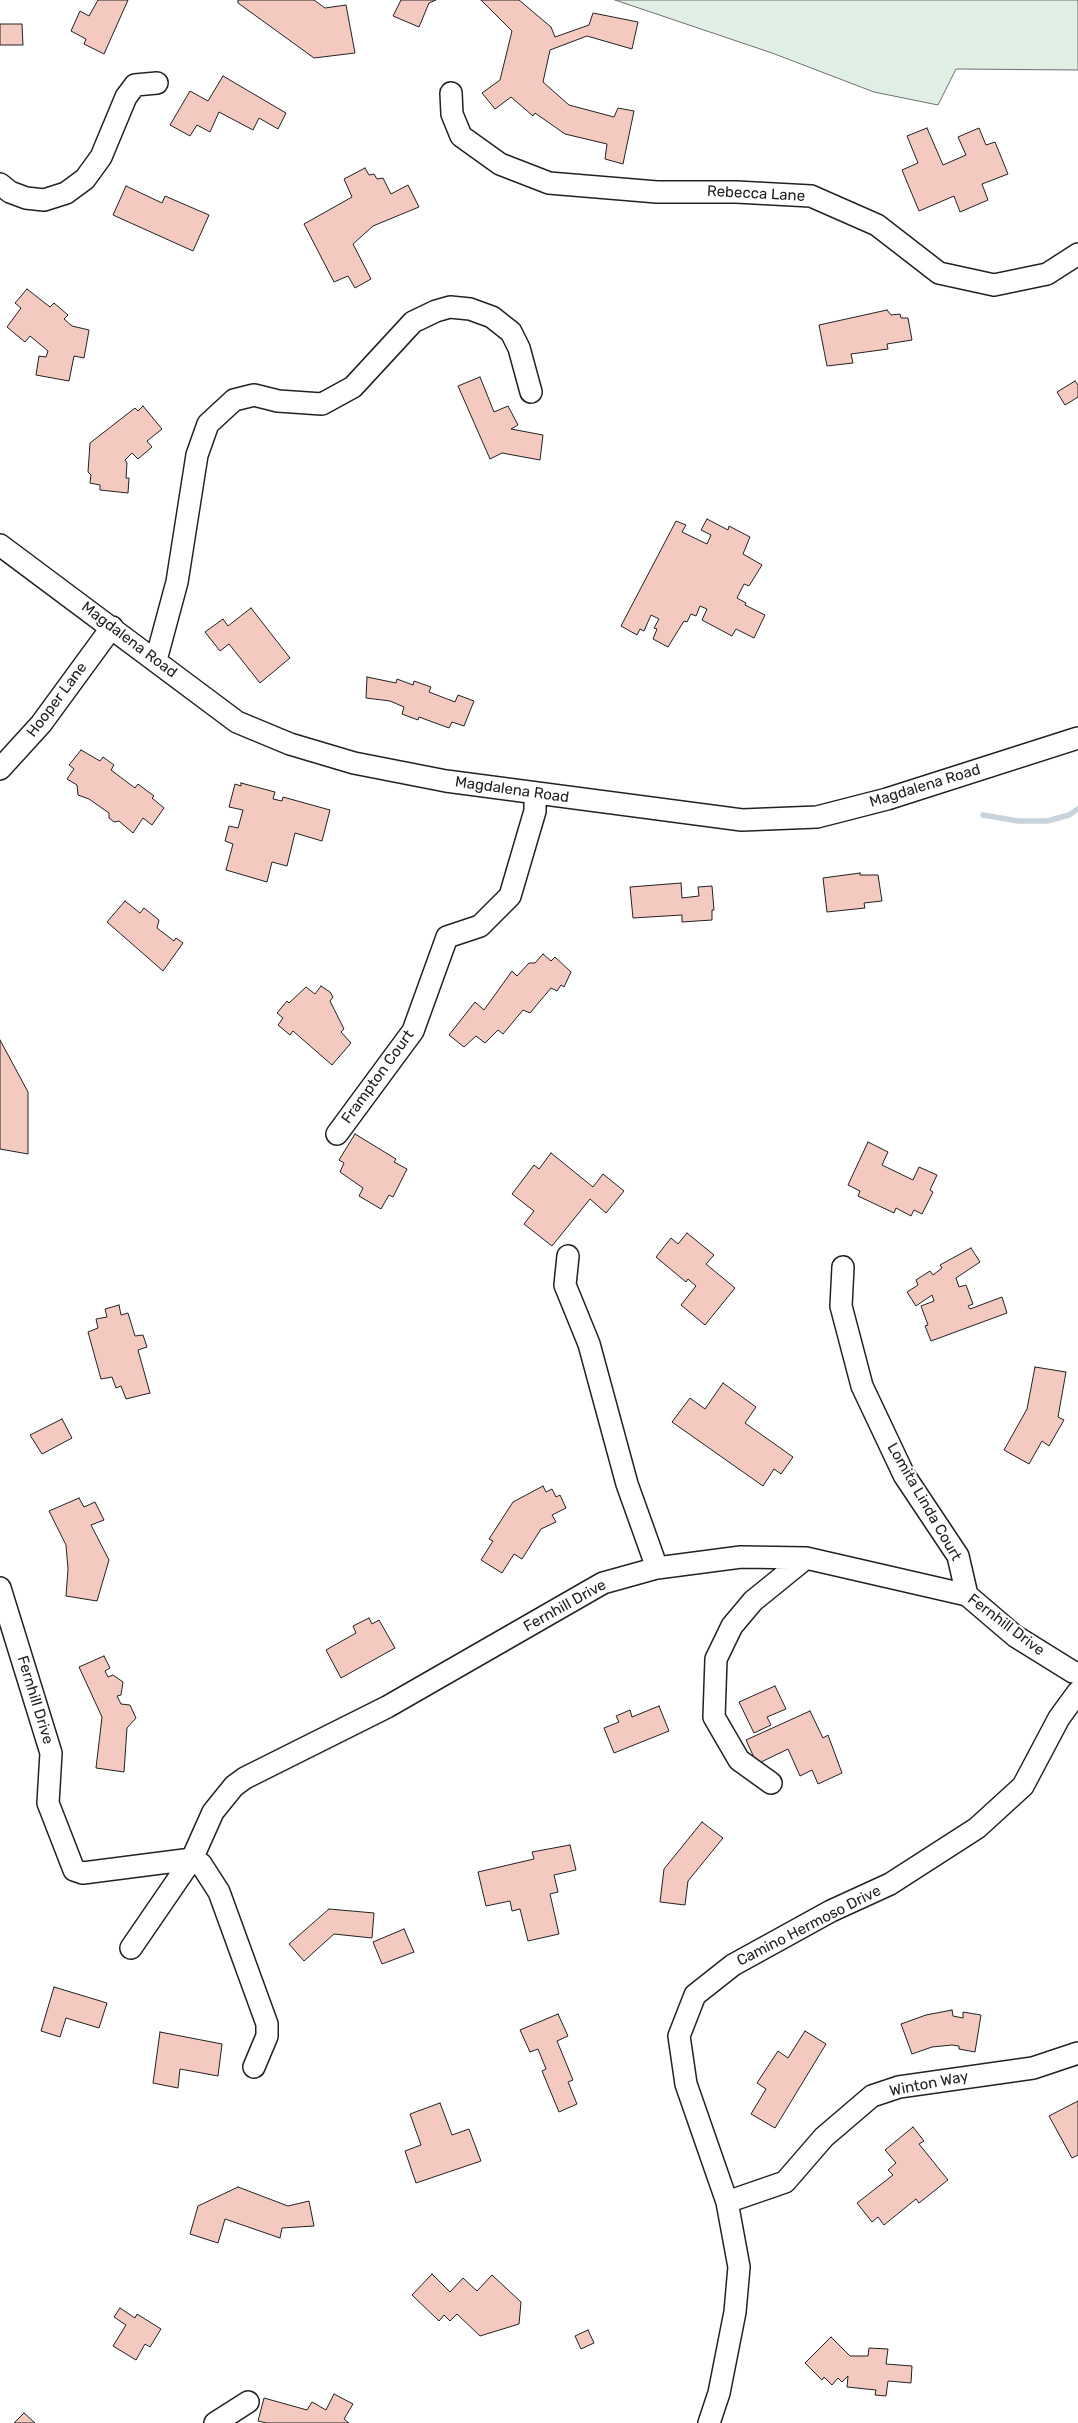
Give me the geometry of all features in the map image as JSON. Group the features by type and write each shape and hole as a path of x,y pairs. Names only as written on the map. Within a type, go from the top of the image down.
{"street":[{"path":"0,184 10,192 26,198 44,200 66,193 86,179 101,157 126,97 135,84 157,83"},
{"name":"Rebecca Lane","path":"451,93 452,114 461,136 500,164 549,183 657,192 736,192 811,196 877,225 939,273 994,285 1046,274 1078,254"},
{"path":"156,660 177,582 197,455 208,424 234,400 254,395 278,401 322,404 353,387 413,322 436,311 450,308 470,309 492,317 510,332 519,348 531,392"},
{"name":"Magdalena Road","path":"0,545 237,722 290,744 354,763 418,776 742,820 817,817 887,799 1078,738"},
{"name":"Hooper Lane","path":"0,769 40,724 112,627"},
{"name":"Frampton Court","path":"337,1134 413,1031 447,937 480,926 510,896 535,811 535,793"},
{"path":"568,1256 565,1286 588,1344 627,1484 657,1568"},
{"name":"Lomita Linda Court","path":"843,1267 841,1306 862,1386 904,1475 958,1556 967,1594"},
{"name":"Fernhill Drive","path":"131,1948 192,1859 213,1812 234,1786 245,1778 387,1707 603,1584 657,1568 741,1557 806,1558 967,1594 1015,1636 1073,1672 1078,1673"},
{"path":"771,1783 739,1760 714,1717 716,1659 732,1626 753,1601 806,1558"},
{"name":"Fernhill Drive","path":"0,1588 51,1753 48,1804 74,1870 83,1873 192,1859"},
{"name":"Camino Hermoso Drive","path":"709,2423 720,2393 735,2312 739,2267 727,2202 686,2084 679,2036 695,1995 733,1965 831,1911 890,1884 977,1828 1024,1786 1060,1718 1078,1692"},
{"path":"192,1859 201,1864 219,1892 267,2024 267,2036 254,2067"},
{"name":"Winton Way","path":"727,2202 785,2182 824,2137 872,2096 899,2088 1033,2068 1078,2052"},
{"path":"215,2423 248,2402"}],"green space":[{"path":"615,0 1078,0 1078,70 956,69 938,105 874,92 772,53"}],"building":[{"path":"98,0 128,0 104,54 84,44 86,39 71,31 80,11 89,16"},
{"path":"238,0 314,0 325,8 346,5 355,53 314,58 238,3"},
{"path":"401,0 436,0 429,3 419,27 393,16"},
{"path":"481,0 519,0 551,27 555,37 589,25 593,13 638,22 632,49 587,36 550,50 543,82 569,105 614,117 618,108 634,111 623,164 605,159 607,144 565,134 535,113 533,116 511,97 495,109 482,93 500,80 512,31"},
{"path":"0,24 22,24 23,45 0,45"},
{"path":"223,76 286,113 278,129 259,118 253,130 219,112 210,132 197,125 190,136 170,125 190,91 208,101"},
{"path":"927,128 943,165 966,155 958,137 979,128 986,145 995,142 1008,174 982,184 988,200 960,212 954,196 919,211 902,170 918,163 907,136"},
{"path":"365,168 369,175 374,174 377,179 383,178 391,194 408,185 419,207 373,226 353,244 371,279 355,288 348,276 334,282 304,224 352,197 344,179"},
{"path":"126,186 162,203 165,196 209,215 193,251 113,215"},
{"path":"27,289 50,307 54,303 68,315 64,319 72,326 89,330 84,358 74,356 69,381 36,375 39,356 46,357 48,351 30,336 25,342 7,327 21,308 15,303"},
{"path":"887,310 891,315 900,314 901,318 908,318 912,340 887,344 888,349 851,354 853,363 827,366 819,325"},
{"path":"480,377 494,412 508,406 518,425 511,429 543,435 540,460 502,453 490,459 458,386"},
{"path":"1075,381 1078,385 1078,397 1065,405 1057,392"},
{"path":"143,406 162,429 147,441 152,447 138,459 132,453 125,460 127,463 126,478 129,478 128,493 100,490 100,485 90,483 91,475 88,472 90,443 135,408 138,411"},
{"path":"707,519 728,530 729,526 750,537 743,554 762,565 749,586 744,584 737,598 746,603 745,605 765,615 754,638 736,629 732,636 702,620 707,609 700,606 696,616 691,614 687,622 684,621 668,647 653,639 657,629 654,628 659,619 651,615 644,631 640,629 637,635 621,626 676,521 686,525 682,532 707,544 711,535 701,530"},
{"path":"251,608 290,658 260,683 229,644 220,651 205,632 223,619 228,626"},
{"path":"367,677 396,683 397,679 413,685 414,681 431,687 429,692 455,702 458,695 474,701 464,726 452,722 449,728 419,717 418,720 402,714 404,707 390,701 366,698"},
{"path":"81,750 100,761 103,757 114,765 111,770 135,788 138,784 154,796 152,798 164,808 152,825 143,818 133,833 119,821 114,822 109,818 109,813 89,799 78,795 77,785 67,779 74,769 69,765"},
{"path":"241,783 275,792 273,799 282,801 283,797 330,810 322,841 295,833 287,866 272,862 267,882 226,870 233,844 225,841 229,826 238,828 243,810 229,807 235,784 241,786"},
{"path":"860,873 860,875 878,875 882,901 864,903 865,908 827,912 823,878"},
{"path":"681,883 682,898 699,896 698,887 712,886 714,910 712,910 712,920 682,922 682,915 633,918 630,887"},
{"path":"125,901 140,913 144,908 159,920 157,928 174,941 176,938 183,943 163,971 107,922"},
{"path":"543,954 551,961 555,957 571,972 564,987 561,985 557,991 551,988 530,1013 523,1010 503,1034 498,1030 485,1043 476,1036 464,1047 449,1035 475,1002 484,1010 512,971 517,976 529,963 535,963"},
{"path":"321,986 330,992 333,997 330,1001 344,1029 341,1032 351,1043 332,1065 293,1031 290,1035 278,1025 283,1018 277,1013 287,1001 289,1003 306,987 315,994"},
{"path":"0,1040 28,1092 28,1154 0,1149"},
{"path":"355,1134 396,1159 394,1162 407,1169 393,1197 389,1195 381,1209 359,1196 363,1188 340,1172 344,1163 339,1160"},
{"path":"868,1142 888,1152 882,1165 913,1180 919,1167 937,1175 930,1190 933,1192 922,1214 914,1210 911,1216 896,1208 894,1213 858,1196 860,1191 848,1185"},
{"path":"551,1153 593,1187 603,1174 624,1191 606,1213 590,1199 552,1246 524,1224 534,1211 512,1194 534,1165 539,1169"},
{"path":"687,1233 714,1255 706,1264 735,1288 705,1325 681,1305 696,1286 688,1279 686,1282 656,1257 671,1238 678,1244"},
{"path":"971,1248 980,1262 956,1278 959,1287 966,1285 973,1304 968,1306 970,1309 1002,1297 1007,1313 931,1341 925,1326 928,1325 921,1306 934,1301 932,1295 916,1306 907,1292 918,1285 916,1280 930,1271 933,1275 942,1268 940,1265"},
{"path":"119,1305 121,1315 128,1313 135,1336 143,1335 147,1347 138,1350 150,1393 126,1399 121,1386 116,1388 112,1377 101,1379 88,1332 98,1328 96,1319 107,1317 105,1309"},
{"path":"1035,1367 1066,1372 1058,1417 1064,1420 1049,1446 1042,1441 1029,1464 1004,1450 1027,1409"},
{"path":"723,1383 756,1407 745,1423 793,1457 781,1474 774,1469 763,1486 672,1422 690,1398 705,1409"},
{"path":"62,1419 72,1438 42,1454 30,1435"},
{"path":"543,1486 546,1492 552,1489 556,1497 560,1495 566,1508 552,1515 556,1522 541,1529 522,1559 514,1554 502,1573 481,1560 493,1541 489,1539 513,1502"},
{"path":"79,1498 84,1507 95,1502 104,1520 91,1525 109,1560 97,1601 66,1596 68,1569 66,1545 49,1511"},
{"path":"369,1618 372,1624 379,1620 395,1648 341,1678 326,1650 356,1633 353,1626"},
{"path":"104,1656 110,1668 105,1671 108,1677 113,1675 123,1682 121,1695 117,1696 121,1704 130,1705 136,1718 127,1728 124,1772 96,1768 102,1717 79,1667"},
{"path":"775,1686 786,1709 767,1717 771,1725 754,1733 739,1702"},
{"path":"659,1706 669,1731 614,1753 604,1728 619,1722 616,1716 630,1710 632,1717"},
{"path":"810,1711 823,1738 828,1735 842,1773 818,1784 812,1770 800,1776 788,1749 757,1764 746,1740"},
{"path":"702,1822 723,1838 688,1881 685,1905 660,1902 664,1869"},
{"path":"570,1845 576,1870 554,1875 558,1892 550,1894 559,1934 528,1941 520,1909 512,1911 510,1901 486,1906 478,1872 534,1859 532,1852"},
{"path":"329,1909 374,1913 372,1938 334,1934 304,1961 289,1944"},
{"path":"404,1929 414,1952 382,1964 373,1942"},
{"path":"54,1987 107,2003 99,2028 66,2018 60,2037 41,2031"},
{"path":"952,2010 953,2016 963,2018 963,2012 981,2015 975,2052 959,2049 959,2046 952,2045 932,2047 912,2054 901,2024 926,2015"},
{"path":"558,2014 568,2036 557,2041 573,2080 568,2082 577,2104 559,2112 542,2071 546,2069 538,2049 530,2052 520,2030"},
{"path":"805,2031 826,2044 775,2128 751,2114 766,2089 757,2083 778,2051 788,2058"},
{"path":"160,2032 222,2044 218,2076 180,2069 178,2088 153,2083"},
{"path":"1078,2101 1078,2155 1072,2158 1049,2116"},
{"path":"440,2103 452,2135 469,2129 481,2161 416,2183 405,2151 421,2145 410,2114"},
{"path":"913,2127 924,2141 919,2144 948,2180 919,2203 916,2199 884,2225 878,2217 872,2222 857,2203 893,2175 888,2170 896,2163 885,2150"},
{"path":"238,2187 288,2206 309,2201 314,2226 282,2228 280,2238 225,2219 218,2243 190,2234 198,2206"},
{"path":"432,2274 450,2292 463,2278 477,2291 492,2275 521,2302 519,2324 480,2336 457,2314 450,2321 444,2315 439,2321 412,2295"},
{"path":"120,2308 135,2318 137,2314 161,2329 150,2347 145,2344 136,2360 113,2346 126,2325 114,2317"},
{"path":"588,2330 594,2343 581,2349 575,2336"},
{"path":"831,2337 850,2356 868,2356 869,2348 888,2349 886,2364 912,2366 911,2383 888,2381 886,2396 875,2395 876,2390 847,2387 848,2376 842,2382 838,2378 832,2385 824,2377 822,2380 805,2363"},
{"path":"334,2394 353,2404 344,2419 349,2423 267,2423 258,2421 264,2398 307,2410 312,2402 326,2410"},
{"path":"24,2413 35,2423 14,2423"}],"waterway":[{"path":"983,815 1018,821 1047,821 1069,815 1078,809"}]}
